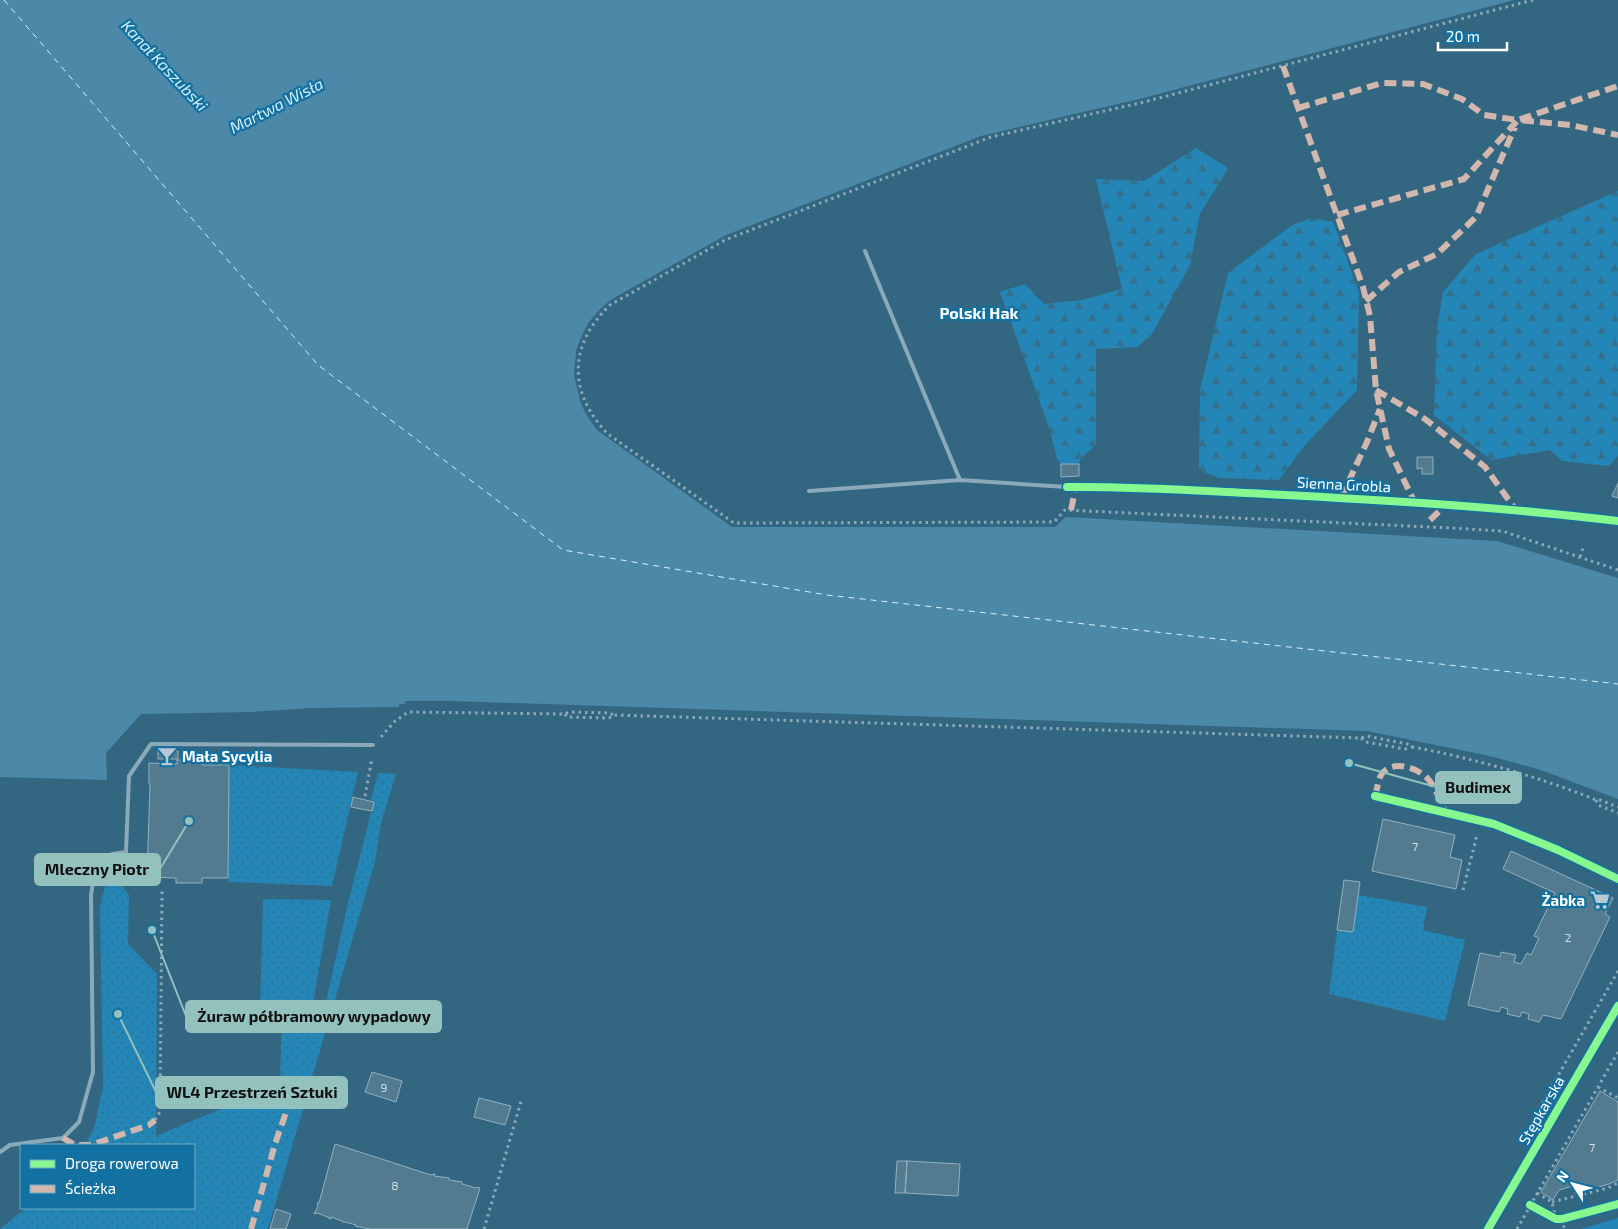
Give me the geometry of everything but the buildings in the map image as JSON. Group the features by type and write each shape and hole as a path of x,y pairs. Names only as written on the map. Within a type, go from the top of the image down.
{"street":[{"name":"Sienna Grobla","path":"1067,486 1126,487 1414,501 1525,510 1618,522"},
{"path":"1375,796 1494,824 1558,850 1618,879"},
{"name":"Stępkarska","path":"1488,1229 1618,1006"}],"lane":[{"path":"865,251 960,480"},
{"path":"809,491 960,480 1067,486"},
{"path":"0,1152 10,1145 63,1138 79,1122 93,1072 91,895 95,869 112,854 126,852 129,776 151,744 373,745"}],"path":[{"path":"1533,0 1144,102 991,137 725,240 610,305 598,317 584,341 579,358 578,375 582,398 596,422 608,434 734,523 1054,522 1065,510 1502,531 1618,570"},
{"path":"1580,557 1584,546"},
{"path":"373,745 394,722 408,712 610,713 614,716 1361,738 1366,736 1456,755 1563,786 1618,807"},
{"path":"1506,780 1509,770"},
{"path":"365,796 370,772"},
{"path":"1596,800 1598,805 1618,813"},
{"path":"1464,890 1477,835 1486,838"},
{"path":"154,1120 160,1112 162,889"},
{"path":"1534,1117 1618,971"},
{"path":"1517,1229 1618,1052"},
{"path":"1598,1087 1618,1098"},
{"path":"484,1229 522,1098"},
{"path":"1552,1202 1608,1188 1618,1183"},
{"path":"1537,1193 1552,1202 1559,1219 1564,1227 1568,1229"},
{"path":"1530,1205 1539,1210"},
{"path":"1547,1214 1559,1219"}],"green space":[{"path":"1196,148 1228,168 1200,214 1190,265 1152,334 1137,347 1096,349 1096,445 1081,458 1079,464 1061,464 1057,459 1050,430 1000,292 1025,284 1044,304 1082,300 1122,289 1096,179 1144,181"},
{"path":"1618,191 1618,456 1609,466 1562,461 1550,450 1491,460 1434,415 1437,328 1443,292 1476,254"},
{"path":"1310,218 1333,222 1359,292 1357,390 1306,444 1279,480 1219,478 1199,470 1200,390 1228,273 1291,226"},
{"path":"229,765 358,772 332,886 228,882"},
{"path":"378,773 396,774 381,823 375,862 268,1229 0,1229 25,1209 195,1209 195,1144 86,1144 94,1128 103,1087 100,907 107,879 117,879 129,895 128,944 157,974 156,1136 280,1084 282,1012 260,1011 263,899 331,900 312,1009 324,1011 348,903 374,801 371,800"},
{"path":"1358,895 1427,907 1423,930 1465,940 1445,1021 1329,994 1337,930 1353,932"},
{"path":"1618,1218 1618,1229 1581,1229"}],"water":[{"path":"0,0 1514,0 1143,98 981,136 726,235 612,299 601,308 588,323 580,340 576,351 574,375 581,404 597,430 732,527 1055,527 1066,517 1497,541 1618,578 1618,799 1541,770 1490,756 1367,731 452,701 405,701 405,704 399,704 399,707 141,714 106,753 107,780 0,777"}],"ferry route":[{"path":"4,0 318,365 563,550 827,595 1618,684"}],"marked path":[{"path":"1283,66 1363,287 1370,316 1376,390 1389,449 1414,501"},
{"path":"1298,108 1382,83 1423,84 1462,99 1484,115 1518,120 1618,86"},
{"path":"1337,215 1464,179 1518,120 1570,125 1618,135"},
{"path":"1366,301 1399,272 1437,254 1476,217 1515,127"},
{"path":"1376,390 1425,419 1485,467 1516,510"},
{"path":"1341,498 1380,409"},
{"path":"1071,510 1076,486"},
{"path":"1430,520 1447,504"},
{"path":"1375,796 1380,777 1384,771 1397,766 1404,766 1418,771 1428,779 1447,814"},
{"path":"251,1229 275,1144 289,1104"},
{"path":"94,1144 149,1125 155,1120"},
{"path":"63,1138 73,1144"}],"cycle path":[{"path":"1067,487 1167,489 1399,501 1618,521"},
{"path":"1375,796 1494,824 1558,850 1618,879"},
{"path":"1488,1229 1618,1006"},
{"path":"1530,1205 1556,1219 1562,1219 1618,1204"}],"place":[{"name":"Mała Sycylia","path":"167,756"},
{"name":"Budimex","path":"1349,763"},
{"name":"Mleczny Piotr","path":"189,821"},
{"name":"Żabka","path":"1600,900"},
{"name":"Żuraw półbramowy wypadowy","path":"152,930"},
{"name":"WL4 Przestrzeń Sztuki","path":"118,1014"}],"district":[{"name":"Polski Hak","path":"979,312"}],"water label":[{"name":"Kanał Kaszubski","path":"165,65"},
{"name":"Martwa Wisła","path":"276,105"}]}
